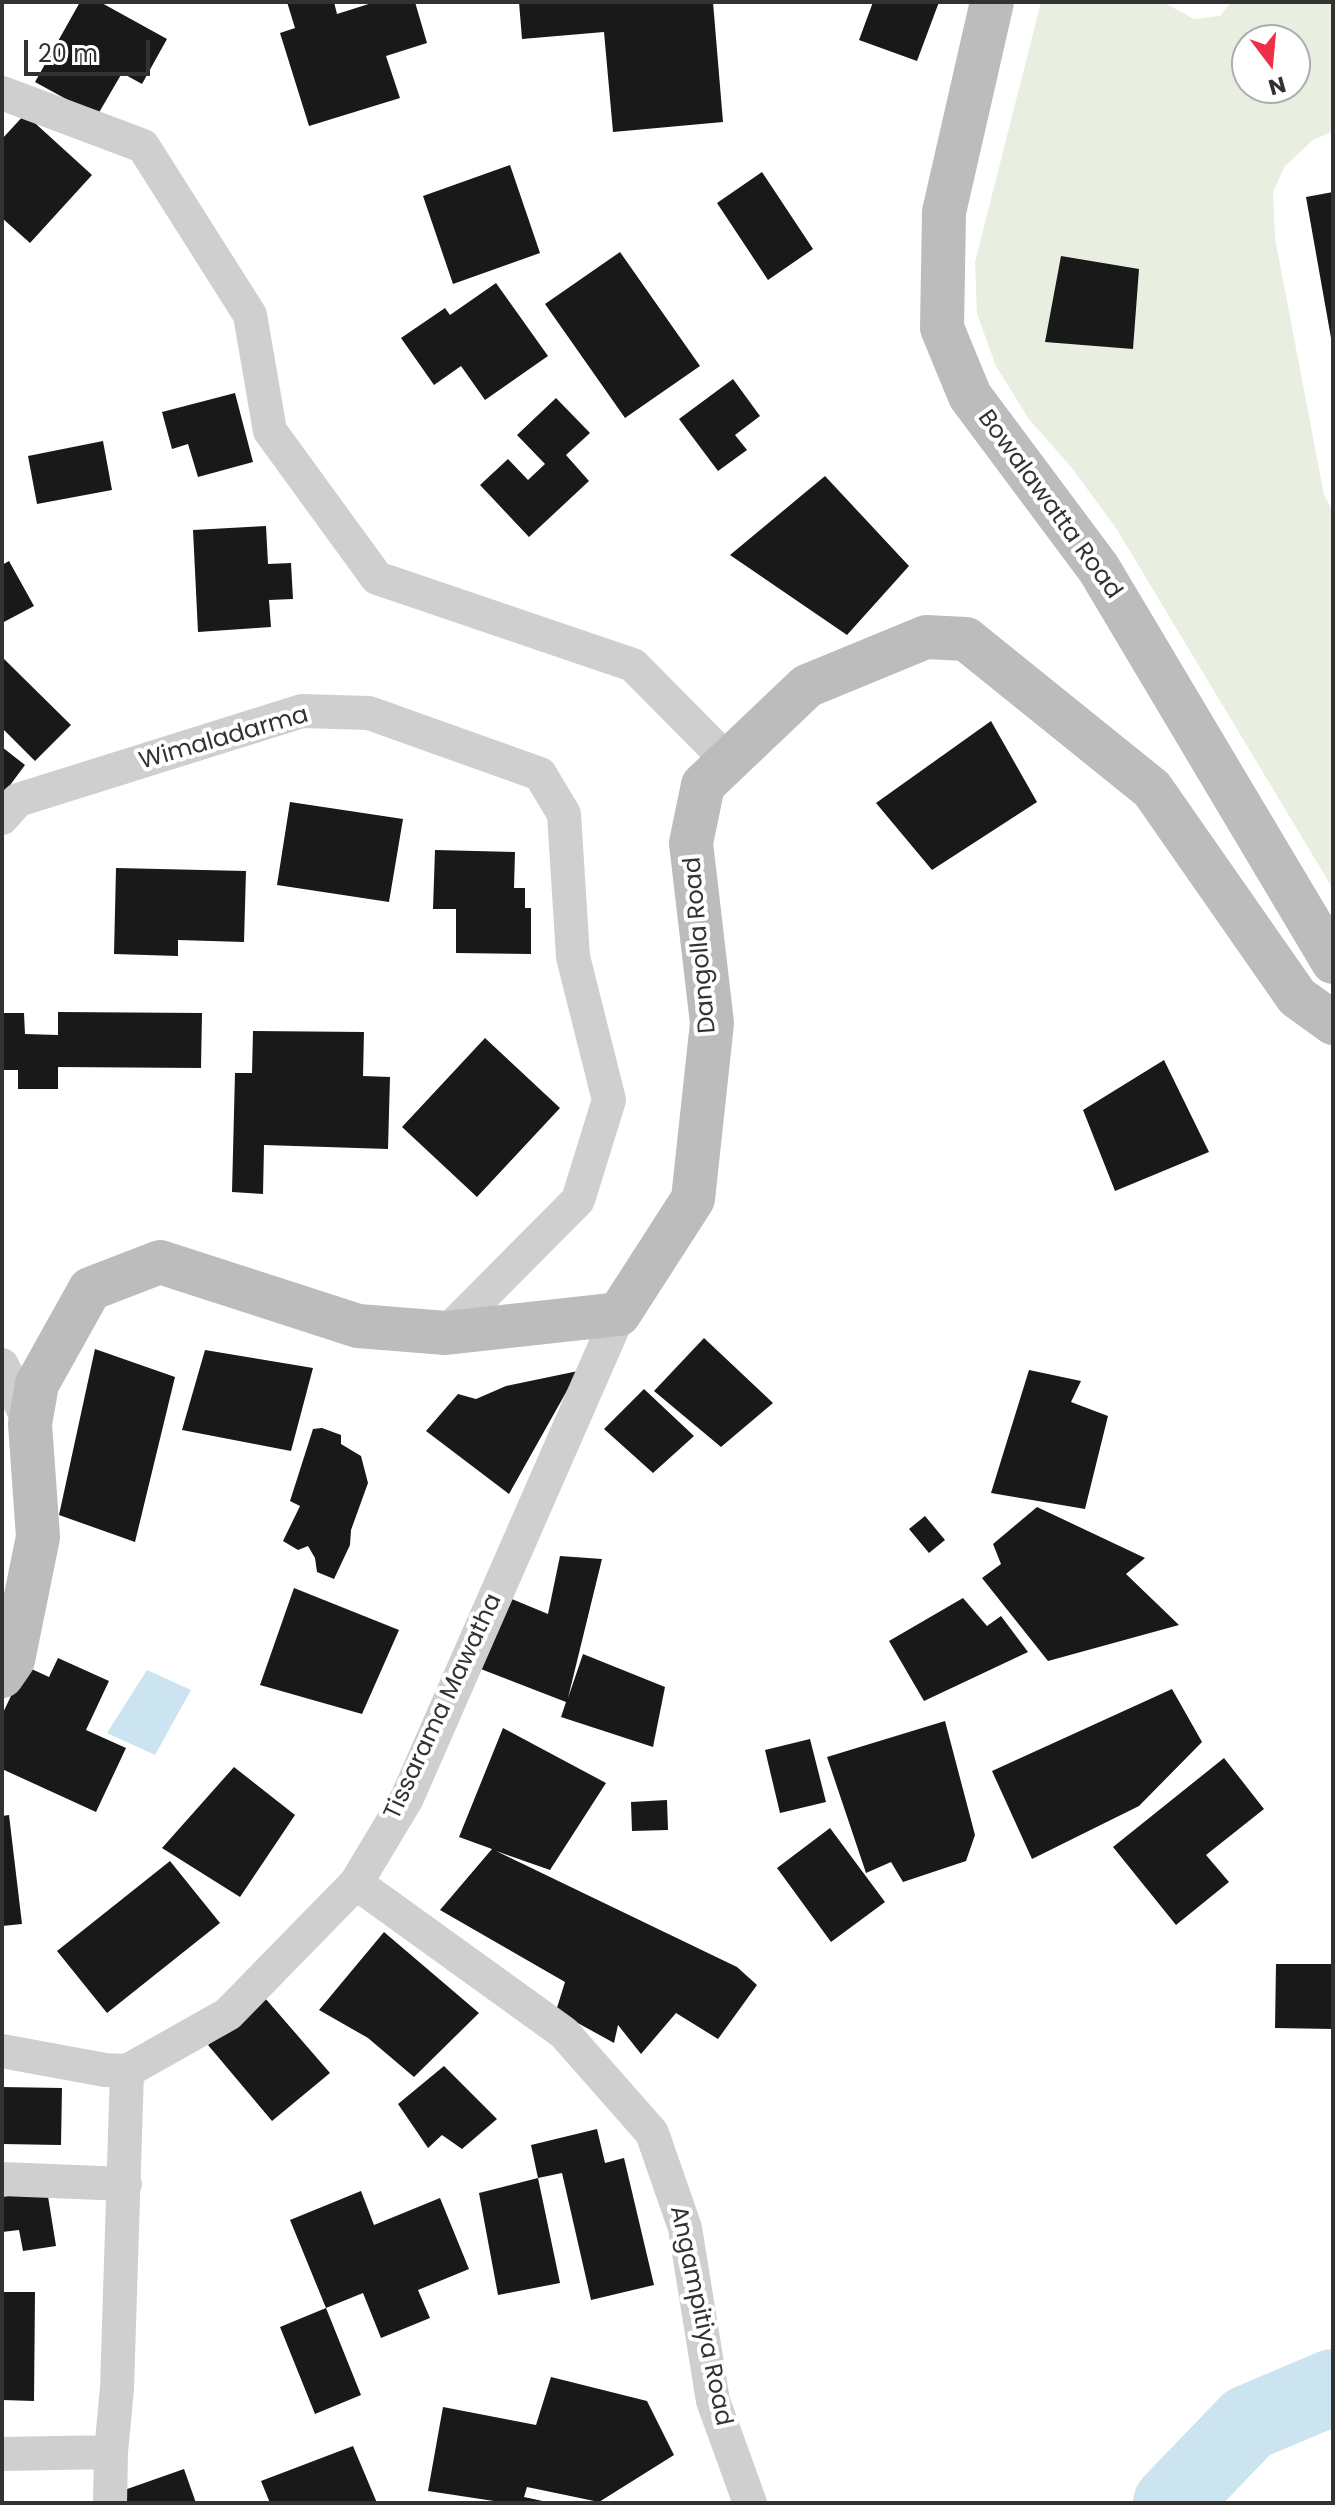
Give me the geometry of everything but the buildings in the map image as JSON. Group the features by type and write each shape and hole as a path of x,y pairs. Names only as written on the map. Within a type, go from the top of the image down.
{"street":[{"name":"Bowalawatta Road","path":"992,2 944,212 942,328 970,396 1099,569 1333,962"},
{"path":"2,93 143,146 250,315 270,431 377,578 633,665 727,760"},
{"name":"Dangolla Road","path":"619,1314 693,1199 712,1023 691,843 703,785 807,686 926,637 966,639 1152,789 1297,997 1333,1023"},
{"name":"Wimaladarma","path":"2,818 18,800 302,711 369,713 540,774 564,814 573,957 609,1100 578,1200 446,1333"},
{"path":"2,1676 13,1660 38,1537 30,1424 37,1384 90,1289 160,1262 358,1326 446,1333 619,1314"},
{"name":"Tissarama Mawatha","path":"127,2071 228,2014 356,1883 407,1798 619,1314"},
{"path":"2,1365 30,1424"},
{"name":"Angampitiya Road","path":"356,1883 564,2033 652,2133 685,2228 713,2401 750,2503"},
{"path":"2,2051 105,2070 127,2071 117,2388 110,2503"},
{"path":"2,2179 125,2184"},
{"path":"2,2454 111,2452"}],"green space":[{"path":"1041,2 1163,2 1194,19 1220,16 1231,2 1333,2 1333,131 1313,140 1285,166 1273,192 1275,238 1324,495 1333,511 1333,889 1116,528 1071,467 1028,418 996,366 977,314 975,262"}],"water":[{"path":"147,1670 191,1690 155,1755 107,1733"}],"waterway":[{"path":"1171,2503 1248,2423 1333,2387"}]}
